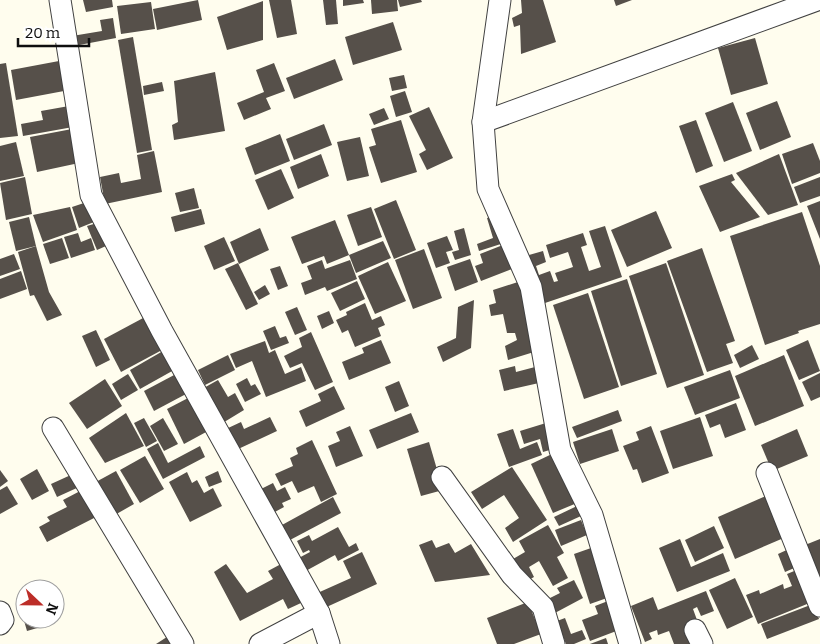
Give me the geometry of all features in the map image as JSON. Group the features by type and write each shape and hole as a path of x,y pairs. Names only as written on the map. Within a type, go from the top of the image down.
{"street":[{"path":"60,0 91,195 162,331 318,613 329,644"},
{"path":"500,0 483,122 488,188 531,287 560,450 592,515 630,644"},
{"path":"483,122 817,0"},
{"path":"53,428 184,644"},
{"path":"767,473 820,606"},
{"path":"442,477 512,575 543,608 554,644"},
{"path":"0,612 3,620 0,624"},
{"path":"260,644 318,613"}],"building":[{"path":"83,0 112,0 113,7 86,12"},
{"path":"198,0 202,20 157,30 153,9"},
{"path":"269,0 291,0 297,34 277,38"},
{"path":"323,0 336,0 338,24 326,25"},
{"path":"343,0 363,0 364,3 343,6"},
{"path":"371,0 397,0 398,11 372,14"},
{"path":"398,0 421,0 422,2 400,7"},
{"path":"521,0 543,0 556,42 521,54 520,25 514,27 512,18 522,13"},
{"path":"614,0 632,0 616,6"},
{"path":"263,1 263,40 227,50 217,17"},
{"path":"151,2 155,29 121,34 117,6"},
{"path":"113,18 116,38 74,46 72,36 102,31 100,20"},
{"path":"393,22 402,50 353,65 345,37"},
{"path":"133,37 152,150 137,153 118,40"},
{"path":"755,38 768,84 731,95 718,48"},
{"path":"335,59 343,80 294,99 286,78"},
{"path":"59,61 64,91 16,100 11,70"},
{"path":"6,63 18,136 0,138 0,64"},
{"path":"274,63 285,91 266,98 271,109 244,120 237,103 264,92 256,70"},
{"path":"215,72 225,131 174,140 172,125 178,122 174,81"},
{"path":"404,75 407,88 392,91 389,78"},
{"path":"162,82 164,91 144,95 143,86"},
{"path":"405,91 412,112 396,117 390,96"},
{"path":"777,101 791,137 760,150 746,113"},
{"path":"733,102 752,151 724,162 705,113"},
{"path":"69,106 73,127 23,136 21,124 43,120 41,111"},
{"path":"429,107 453,158 427,170 419,154 426,150 409,116"},
{"path":"384,108 389,119 374,125 369,114"},
{"path":"401,120 417,172 381,183 369,147 376,145 371,129"},
{"path":"696,120 713,166 696,173 679,126"},
{"path":"324,124 332,145 294,160 286,139"},
{"path":"72,129 79,163 37,172 30,137"},
{"path":"280,134 290,161 255,175 245,148"},
{"path":"360,137 369,176 347,181 337,142"},
{"path":"16,142 24,176 0,181 0,146"},
{"path":"813,143 820,161 820,173 792,184 782,154"},
{"path":"154,151 162,192 105,204 100,177 119,173 121,183 141,179 137,155"},
{"path":"321,154 329,176 298,189 290,167"},
{"path":"779,154 798,205 768,215 736,173"},
{"path":"281,169 294,198 268,210 255,180"},
{"path":"732,174 735,180 731,182 760,217 720,232 699,186"},
{"path":"25,177 32,214 6,220 0,183"},
{"path":"820,177 820,196 800,203 794,187"},
{"path":"194,188 199,208 180,212 175,193"},
{"path":"396,200 416,250 394,259 374,209"},
{"path":"820,201 820,239 807,206"},
{"path":"87,202 94,222 79,228 72,207"},
{"path":"70,207 77,230 43,242 33,215"},
{"path":"371,207 382,237 358,246 347,215"},
{"path":"201,209 205,224 175,232 171,217"},
{"path":"656,211 672,248 627,267 611,230"},
{"path":"802,212 820,266 820,324 765,345 730,236"},
{"path":"498,214 507,242 479,251 477,244 493,238 487,218"},
{"path":"29,217 36,246 16,251 9,222"},
{"path":"335,220 349,255 327,264 324,256 302,264 291,237"},
{"path":"97,223 106,246 97,250 87,226"},
{"path":"605,226 622,277 545,303 529,255 543,251 546,262 536,266 539,275 550,271 554,282 558,281 555,273 573,267 568,252 550,258 546,245 583,233 587,245 581,247 589,271 601,267 589,231"},
{"path":"260,228 269,250 239,264 230,242"},
{"path":"464,228 471,255 455,260 452,252 459,250 454,231"},
{"path":"78,233 81,242 91,238 95,250 71,258 64,237"},
{"path":"447,236 453,250 446,252 450,263 436,268 427,243"},
{"path":"224,237 235,261 214,270 204,246"},
{"path":"62,238 69,258 50,264 43,244"},
{"path":"383,241 391,258 356,273 349,255"},
{"path":"508,243 517,267 481,281 475,266 483,263 480,254"},
{"path":"36,246 49,292 62,315 47,321 34,295 30,296 18,252"},
{"path":"702,248 735,341 726,344 733,363 707,372 667,261"},
{"path":"424,249 442,298 413,309 395,260"},
{"path":"14,254 20,269 0,276 0,259"},
{"path":"470,259 478,282 455,291 447,267"},
{"path":"322,260 325,269 350,260 357,279 327,291 325,287 305,295 301,283 312,279 307,266"},
{"path":"388,262 406,301 375,314 358,276"},
{"path":"238,263 258,304 246,310 225,269"},
{"path":"666,263 704,375 667,388 629,276"},
{"path":"280,266 288,286 278,290 270,269"},
{"path":"21,271 27,289 0,299 0,279"},
{"path":"627,279 657,374 621,386 591,291"},
{"path":"357,281 365,299 340,311 331,293"},
{"path":"521,281 534,352 508,360 505,346 517,340 515,333 507,333 503,314 491,316 489,305 496,303 493,290"},
{"path":"265,285 270,294 259,300 254,292"},
{"path":"588,293 619,387 584,399 553,305"},
{"path":"474,300 471,348 443,362 437,347 456,338 458,307"},
{"path":"365,303 372,320 381,316 385,325 378,328 381,336 355,347 348,330 342,333 336,320 347,315 346,312"},
{"path":"297,307 307,330 295,335 285,312"},
{"path":"329,311 334,323 322,329 317,316"},
{"path":"145,317 162,350 121,372 104,339"},
{"path":"275,326 280,338 286,336 289,343 271,350 263,331"},
{"path":"96,330 110,360 96,367 82,336"},
{"path":"311,332 333,382 315,390 302,363 290,368 284,356 302,347 299,338"},
{"path":"381,340 391,363 349,380 342,362 364,353 362,348"},
{"path":"808,340 820,371 799,380 786,350"},
{"path":"265,341 269,353 275,350 285,374 301,367 306,381 266,397 252,361 236,368 230,354"},
{"path":"752,345 759,359 740,368 734,355"},
{"path":"163,351 174,370 140,389 130,370"},
{"path":"228,355 235,370 205,385 198,370"},
{"path":"784,355 804,406 755,426 735,376"},
{"path":"515,366 516,372 535,367 539,383 504,391 499,370"},
{"path":"730,370 740,398 695,415 684,387"},
{"path":"820,373 820,397 811,401 802,382"},
{"path":"128,374 138,390 121,400 112,384"},
{"path":"176,374 186,394 154,411 144,391"},
{"path":"247,378 251,386 255,384 261,394 245,402 236,384"},
{"path":"105,379 122,406 87,429 69,403"},
{"path":"218,380 228,397 235,393 244,410 221,424 202,389"},
{"path":"399,381 409,406 395,412 385,387"},
{"path":"334,386 345,409 306,427 299,411 321,401 318,394"},
{"path":"190,397 208,431 184,444 167,409"},
{"path":"736,403 746,430 725,438 720,424 710,428 705,415"},
{"path":"618,410 622,421 577,438 572,427"},
{"path":"126,413 144,446 105,463 89,438"},
{"path":"411,413 419,432 377,449 369,430"},
{"path":"270,417 277,431 236,450 226,429 241,422 244,429"},
{"path":"700,417 713,456 673,469 660,431"},
{"path":"144,418 157,441 146,447 134,423"},
{"path":"163,418 178,444 164,451 150,426"},
{"path":"546,423 553,449 543,452 540,439 524,444 520,431"},
{"path":"350,426 363,456 336,467 328,446 340,441 336,432"},
{"path":"651,426 669,473 642,483 637,469 633,470 623,446 639,440 636,432"},
{"path":"513,429 520,449 537,442 542,455 509,467 497,434"},
{"path":"612,429 619,451 580,464 573,442"},
{"path":"797,429 808,456 772,471 761,445"},
{"path":"312,440 337,494 321,502 314,486 298,493 292,481 281,486 275,474 293,466 290,458 298,454 296,448"},
{"path":"429,442 443,490 421,496 407,449"},
{"path":"158,443 168,463 200,446 205,457 163,479 147,449"},
{"path":"554,453 577,503 553,513 531,464"},
{"path":"145,456 164,489 140,503 120,470"},
{"path":"512,467 547,520 513,542 505,528 519,518 504,495 482,509 471,492"},
{"path":"37,469 49,491 32,500 20,479"},
{"path":"0,470 8,481 0,487"},
{"path":"116,471 134,504 113,516 94,483"},
{"path":"218,471 222,482 209,487 205,477"},
{"path":"187,472 192,483 197,480 204,493 213,488 222,506 190,522 169,482"},
{"path":"73,474 79,487 57,497 51,484"},
{"path":"273,483 277,491 285,487 291,499 282,503 284,507 273,513 261,489"},
{"path":"7,486 18,504 0,514 0,490"},
{"path":"82,490 96,517 47,542 39,527 50,521 47,517 67,507 63,500"},
{"path":"768,495 786,537 735,559 718,517"},
{"path":"333,497 341,513 290,540 282,525"},
{"path":"577,506 581,516 559,526 554,517"},
{"path":"581,520 587,535 561,546 555,530"},
{"path":"548,525 564,553 557,557 568,578 553,586 539,561 529,567 534,577 525,582 513,559 525,552 519,541"},
{"path":"714,526 724,548 695,562 685,540"},
{"path":"338,527 349,547 356,543 359,550 338,561 335,555 302,573 295,560 310,552 309,550 303,553 297,541 309,535 312,541"},
{"path":"680,539 691,567 723,553 730,571 677,592 659,548"},
{"path":"820,539 820,581 805,545"},
{"path":"432,540 436,548 449,543 455,553 471,544 490,575 435,582 419,545"},
{"path":"591,548 607,598 590,604 574,554"},
{"path":"791,548 799,566 785,572 778,554"},
{"path":"362,552 377,584 320,610 313,595 351,578 343,561"},
{"path":"226,564 247,593 273,579 268,571 281,564 301,603 288,609 283,599 240,621 214,572"},
{"path":"799,569 812,602 758,624 746,595 759,590 760,594 783,584 784,589 792,586 787,574"},
{"path":"735,578 753,617 727,629 709,590"},
{"path":"574,580 583,598 553,614 546,600 560,593 557,588"},
{"path":"706,591 714,611 701,616 697,607 693,609 697,620 685,625 693,644 674,644 669,631 658,635 657,630 649,633 652,639 645,642 631,606 653,597 658,610"},
{"path":"608,601 619,630 590,641 582,620 598,614 595,606"},
{"path":"528,602 541,634 514,644 497,644 487,618"},
{"path":"813,604 819,619 767,639 761,624"},
{"path":"565,618 571,634 582,630 586,639 574,644 566,644 557,621"},
{"path":"170,635 176,644 156,644"},
{"path":"606,638 608,644 590,644"}]}
